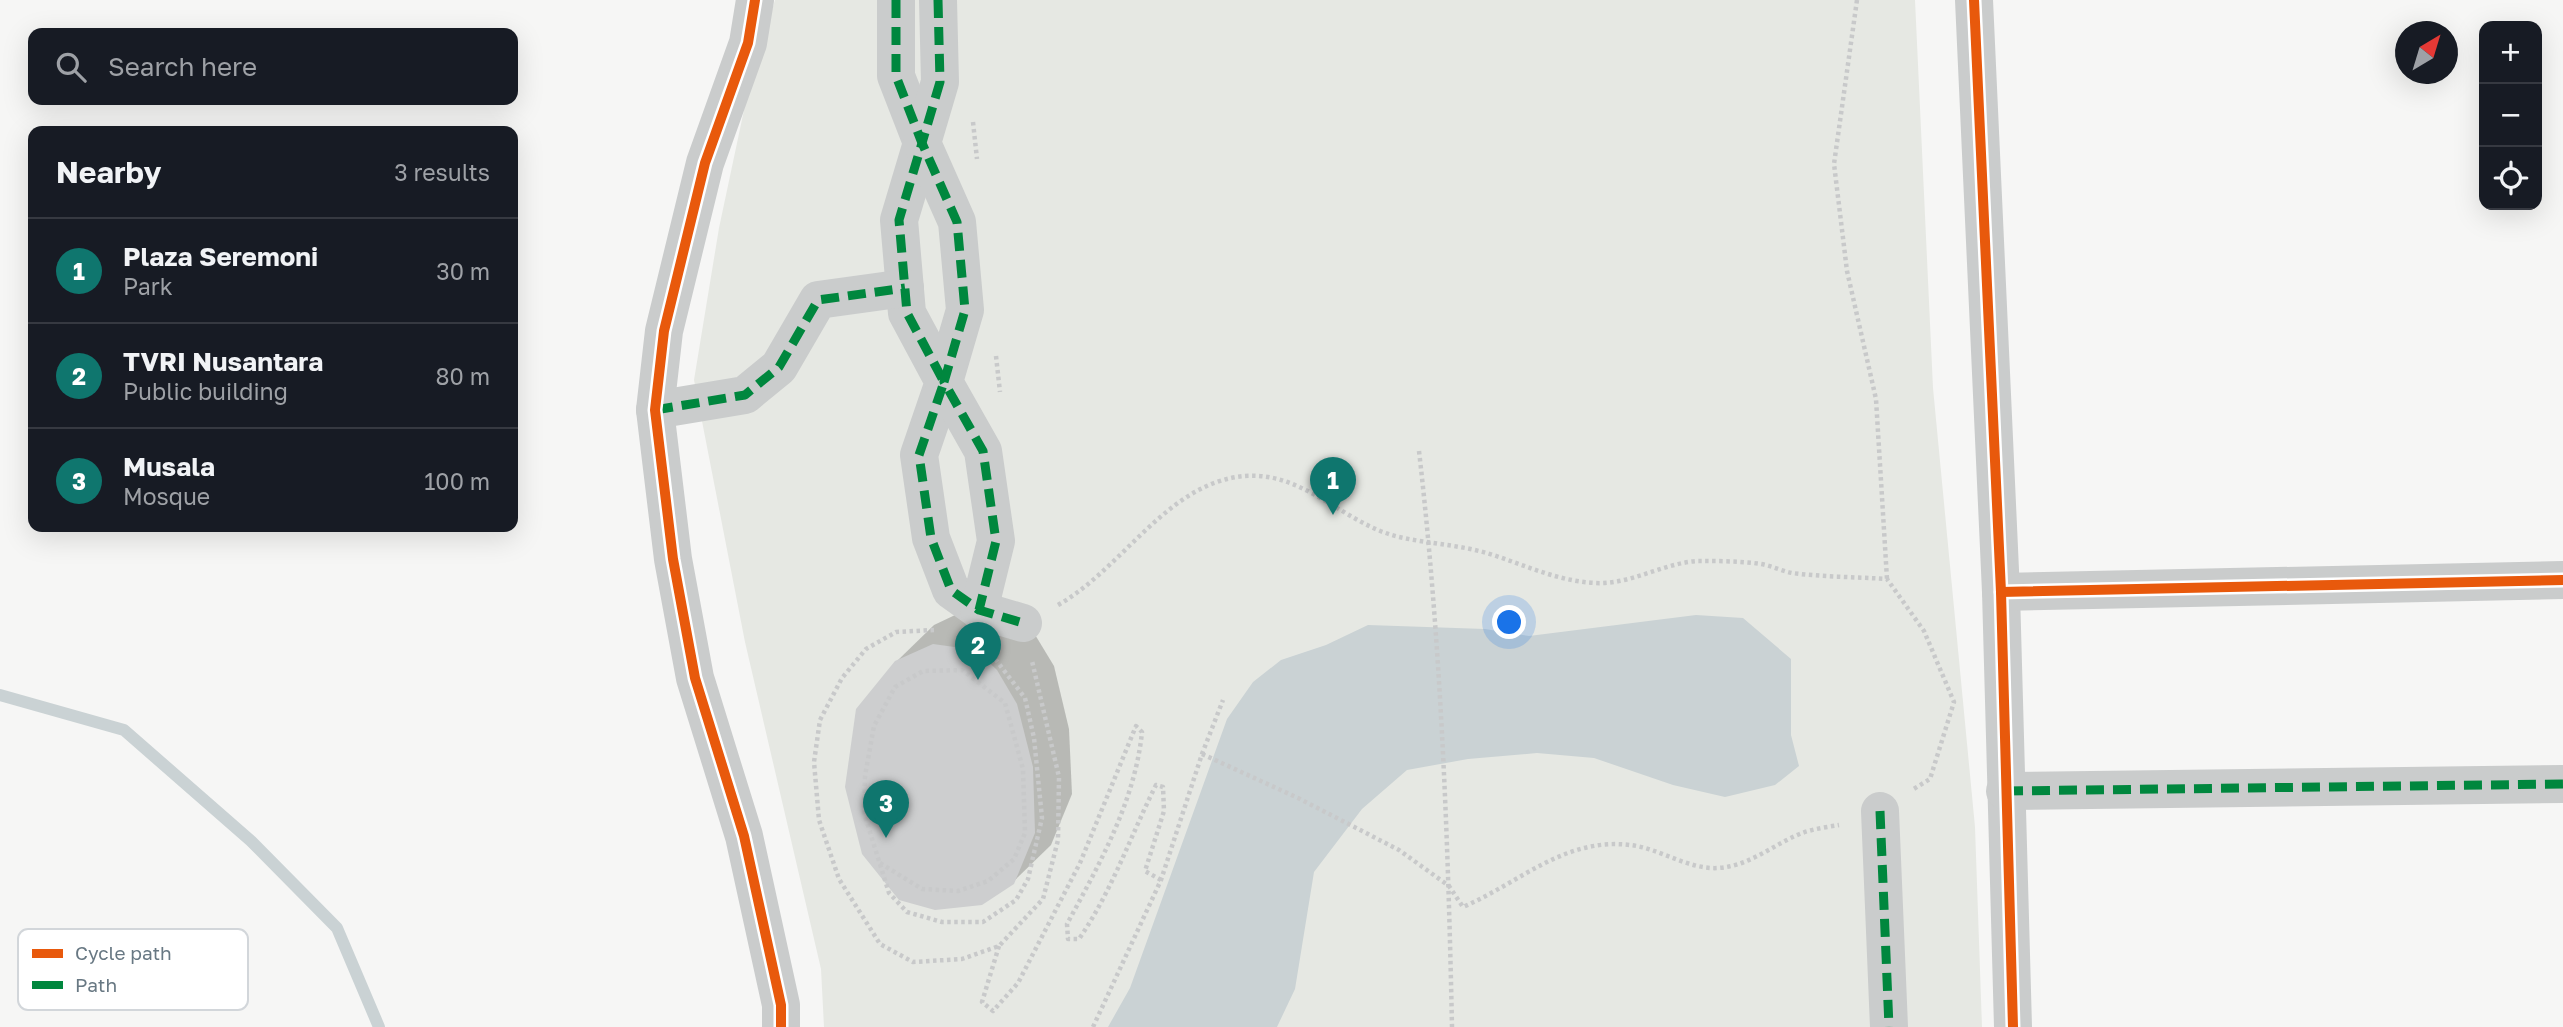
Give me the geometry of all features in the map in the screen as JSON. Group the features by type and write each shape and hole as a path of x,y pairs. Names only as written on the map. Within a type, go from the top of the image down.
{"street":[{"path":"755,0 748,43 705,163 664,331 655,410 673,559 695,678 744,836 781,1005 781,1027"},
{"path":"896,0 896,76 957,222 965,310 919,455 931,538 951,590 979,610 1023,623"},
{"path":"938,0 940,82 899,220 907,313 982,451 996,541 979,610"},
{"path":"1974,0 2001,592 2014,1027"},
{"path":"655,410 745,395 779,367 818,300 905,288"},
{"path":"2001,592 2563,580"},
{"path":"2005,791 2563,784"},
{"path":"1880,811 1889,1027"}],"path":[{"path":"1202,754 1399,849 1449,886 1463,907 1494,894 1544,861 1590,845 1632,845 1717,868 1755,858 1802,833 1868,818 1930,779 1954,702 1924,631 1887,579 1876,399 1847,271 1834,163 1857,0"},
{"path":"972,115 978,170"},
{"path":"996,348 1001,403"},
{"path":"1419,451 1432,571 1449,886 1452,1027"},
{"path":"1161,880 1145,871 1164,810 1163,787 1156,785 1118,873 1094,918 1079,939 1068,939 1066,924 1117,826 1139,766 1142,732 1136,726 1080,863 1018,983 993,1011 982,1002 999,946 1043,899 1058,841 1059,777 1023,623 1062,603 1181,501 1217,482 1265,476 1314,492 1396,536 1492,554 1543,574 1597,584 1644,575 1672,564 1699,561 1762,564 1790,573 1887,579"},
{"path":"938,630 896,632 866,649 842,678 820,720 814,762 819,820 839,879 880,944 913,962 962,959 999,946"},
{"path":"880,863 922,889 958,891 988,881 1014,859 1025,833 1023,769 1005,703 962,670 923,671 895,687 874,726 865,776 864,813 889,893 907,912 942,922 983,922 1016,900 1028,879 1042,818 1034,738 1025,698 994,658"},
{"path":"1093,1027 1161,880 1202,754 1223,700"}],"shaded area":[{"path":"775,0 1915,0 1933,388 1975,827 1982,1027 824,1027 821,969 745,642 694,380 719,228 751,77"},
{"path":"1696,615 1743,618 1791,659 1791,735 1799,766 1775,785 1725,797 1673,785 1594,758 1537,753 1468,759 1407,770 1362,809 1314,872 1295,989 1277,1027 1108,1027 1130,988 1227,719 1253,682 1281,660 1326,645 1368,625 1485,629 1529,636"}],"building":[{"path":"933,644 976,650 997,670 1017,704 1033,767 1035,833 1014,884 982,905 935,910 899,900 862,854 845,787 856,709 895,661"}],"waterway":[{"path":"0,695 124,730 251,841 337,928 379,1027"}],"marked path":[{"path":"896,0 896,76 922,143 899,220 907,313 944,382 919,455 931,538 951,590 979,610 1023,623"},
{"path":"938,0 940,82 922,143 957,222 965,310 944,382 983,451 996,541 979,610"},
{"path":"655,410 745,395 779,367 818,300 905,288"},
{"path":"2005,791 2563,784"},
{"path":"1880,811 1889,1027"}],"cycle path":[{"path":"755,0 748,43 705,163 664,331 655,410 673,559 695,678 744,836 781,1005 781,1027"},
{"path":"1974,0 2001,592 2013,1027"},
{"path":"2001,592 2563,580"}],"place":[{"name":"Plaza Seremoni","path":"1333,515"},
{"name":"TVRI Nusantara","path":"978,680"},
{"name":"Musala","path":"886,838"}]}
